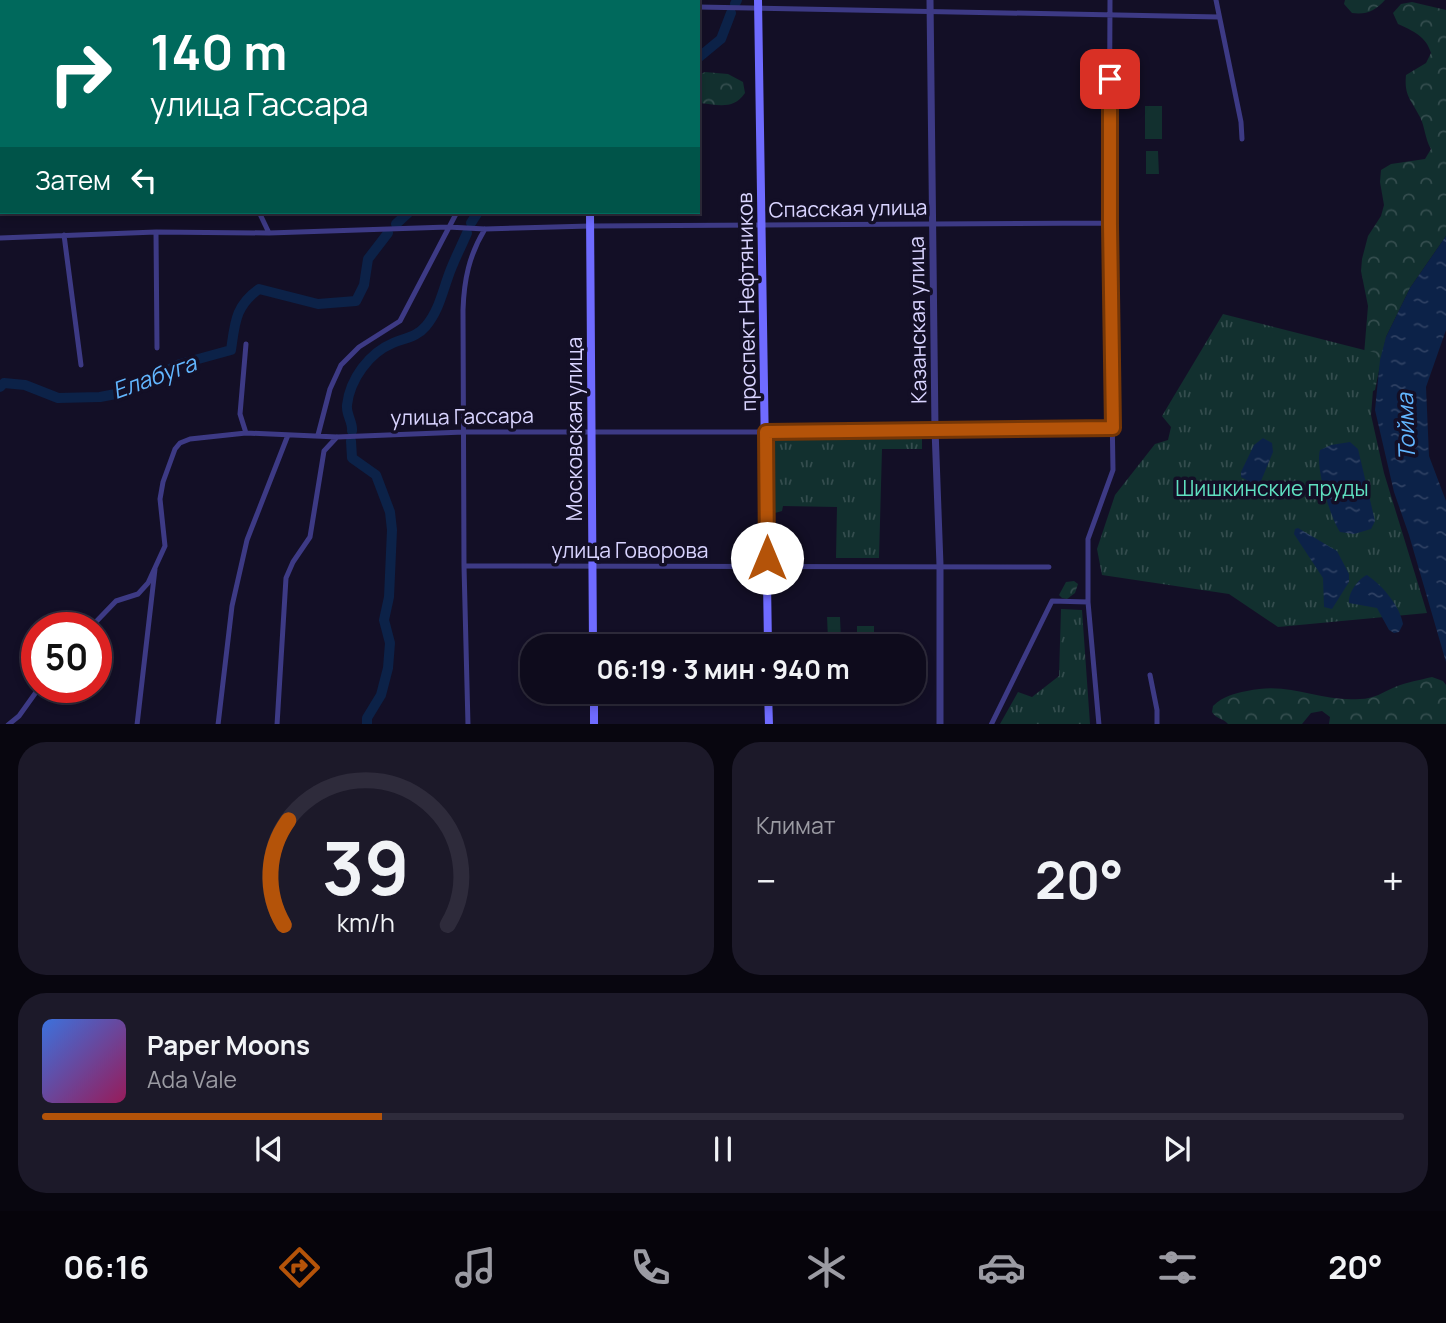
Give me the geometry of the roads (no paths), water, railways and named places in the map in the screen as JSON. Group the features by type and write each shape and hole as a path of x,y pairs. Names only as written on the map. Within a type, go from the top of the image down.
{"main road":[{"name":"проспект Нефтяников","path":"758,4 768,634"},
{"name":"Московская улица","path":"590,214 593,634"},
{"path":"594,704 594,724"},
{"path":"768,704 769,724"}],"street":[{"name":"Казанская улица","path":"930,0 935,429 940,565 940,724"},
{"path":"1099,724 1088,602 1088,539 1111,478 1113,428 1110,0"},
{"path":"1216,0 1241,122 1242,139"},
{"path":"700,7 758,4 930,13 1110,13 1219,17"},
{"path":"260,214 269,233"},
{"path":"318,435 330,389 341,365 359,347 400,321 456,214"},
{"name":"Спасская улица","path":"0,238 156,232 269,233 448,227 485,229 1110,223"},
{"path":"468,724 464,566 464,282 476,243 485,229"},
{"path":"156,232 157,348"},
{"path":"64,235 81,365"},
{"path":"246,344 240,414 246,433"},
{"name":"улица Гассара","path":"155,566 165,546 160,499 163,482 175,449 180,443 190,439 246,433 337,437 464,432 1113,428"},
{"path":"218,724 232,606 247,540 288,435"},
{"path":"277,724 286,578 310,537 324,451 337,437"},
{"path":"106,612 117,601 138,594 148,583 155,566"},
{"path":"137,724 155,566"},
{"name":"улица Говорова","path":"464,566 1049,567"},
{"path":"991,724 1052,601 1088,602"},
{"path":"1150,675 1157,724"},
{"path":"8,724 19,716 28,703"}],"water":[{"name":"Тойма","path":"1446,236 1446,330 1426,387 1429,456 1446,501 1446,662 1394,492 1375,410 1380,360 1386,337 1410,288"},
{"path":"1263,438 1272,443 1273,452 1261,481 1252,483 1241,477 1241,472 1254,445"},
{"path":"1350,442 1358,449 1375,521 1371,529 1354,534 1340,532 1336,525 1324,492 1319,458 1320,450"},
{"path":"1298,528 1337,551 1349,574 1349,582 1332,609 1324,607 1323,578 1294,534"},
{"path":"1367,575 1395,603 1403,624 1399,632 1389,630 1377,608 1349,603 1354,587"}],"waterway":[{"name":"Елабуга","path":"735,4 737,0"},
{"name":"Елабуга","path":"700,56 721,39 731,13"},
{"name":"Елабуга","path":"396,224 407,214"},
{"path":"471,223 477,214"},
{"name":"Елабуга","path":"0,387 4,383 25,385 58,398 100,397 121,393 180,364 231,350 235,323 241,309 259,289 318,304 356,301 364,285 368,259 388,233"},
{"name":"Елабуга","path":"352,431 347,405 352,386 362,368 384,347 415,335 430,321 467,233"},
{"path":"351,441 352,458 376,475 390,512 392,530 389,597 384,620 390,643 388,668 381,695 367,718 367,724"}],"park label":[{"name":"Шишкинские пруды","path":"1272,488"}]}
